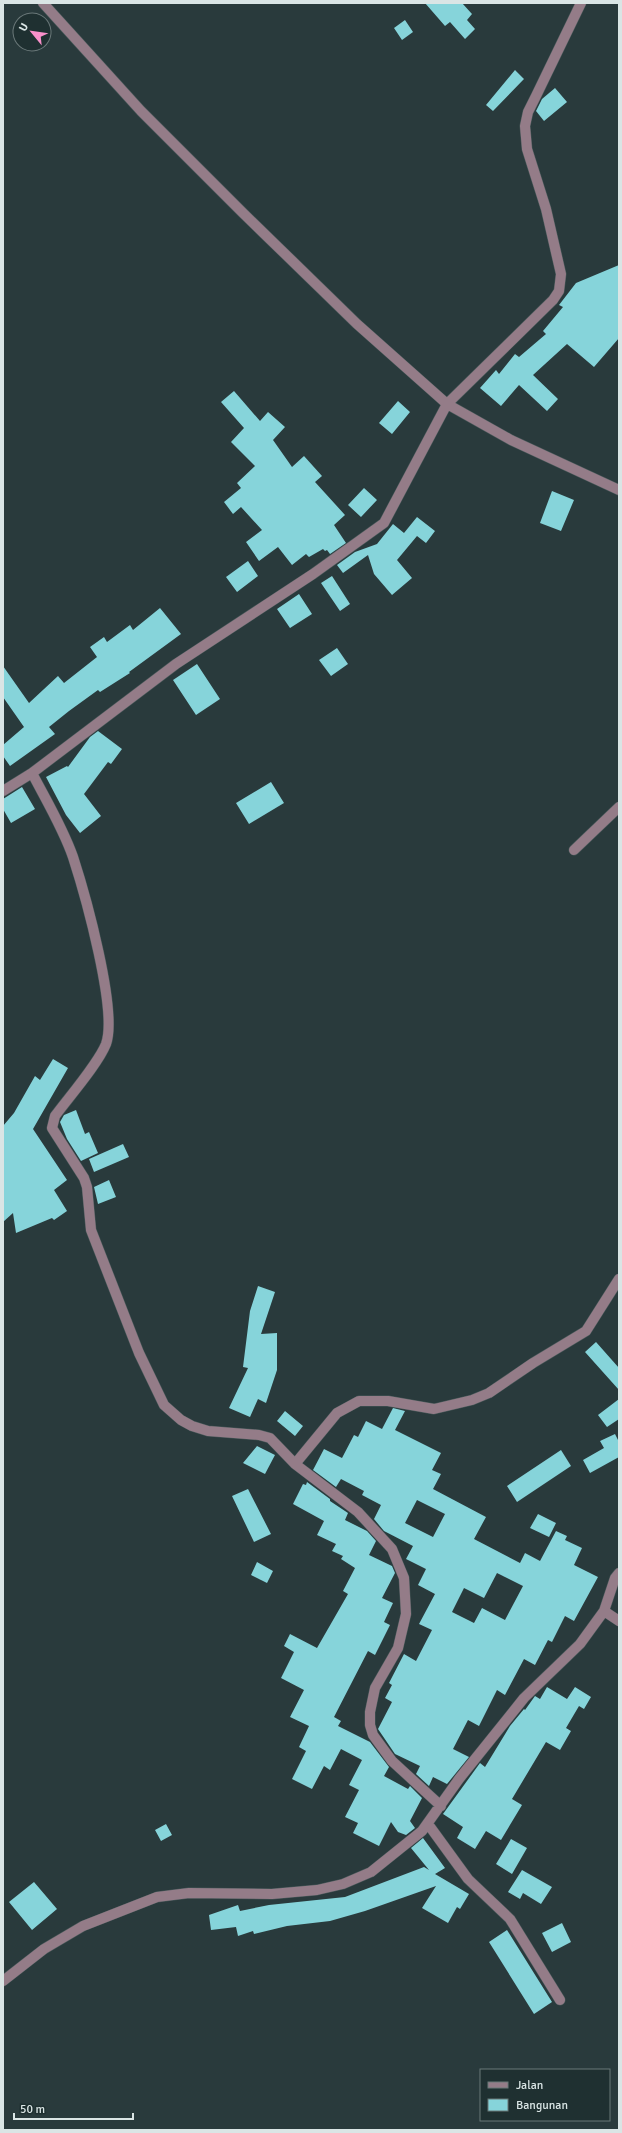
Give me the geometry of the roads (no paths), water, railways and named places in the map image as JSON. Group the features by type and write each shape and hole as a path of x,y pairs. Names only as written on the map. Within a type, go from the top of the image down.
{"street":[{"path":"43,3 141,111 243,213 357,324 447,404 511,440 619,490"},
{"path":"3,791 32,773 176,664 313,574 384,522 447,404 553,300 559,291 561,283 560,266 546,208 527,149 525,126 531,107 581,3"},
{"path":"32,773 73,857 96,944 110,1014 106,1044 100,1055 55,1116 52,1128 53,1132 84,1178 87,1187 91,1230 139,1353 164,1406 181,1420 197,1427 270,1438 295,1464 358,1512 392,1549 404,1578 406,1596 403,1633 398,1648 375,1688 370,1712 370,1725 373,1736 392,1761 441,1806"},
{"path":"574,850 619,807"},
{"path":"295,1464 337,1413 359,1401 388,1401 434,1408 472,1400 488,1393 533,1363 586,1331 619,1279"},
{"path":"3,1981 44,1949 83,1926 157,1897 188,1893 272,1894 317,1890 358,1879 383,1863 428,1824 524,1698 574,1652 604,1611 619,1573"},
{"path":"604,1611 619,1621"},
{"path":"428,1824 468,1879 510,1919 560,2000"}]}
